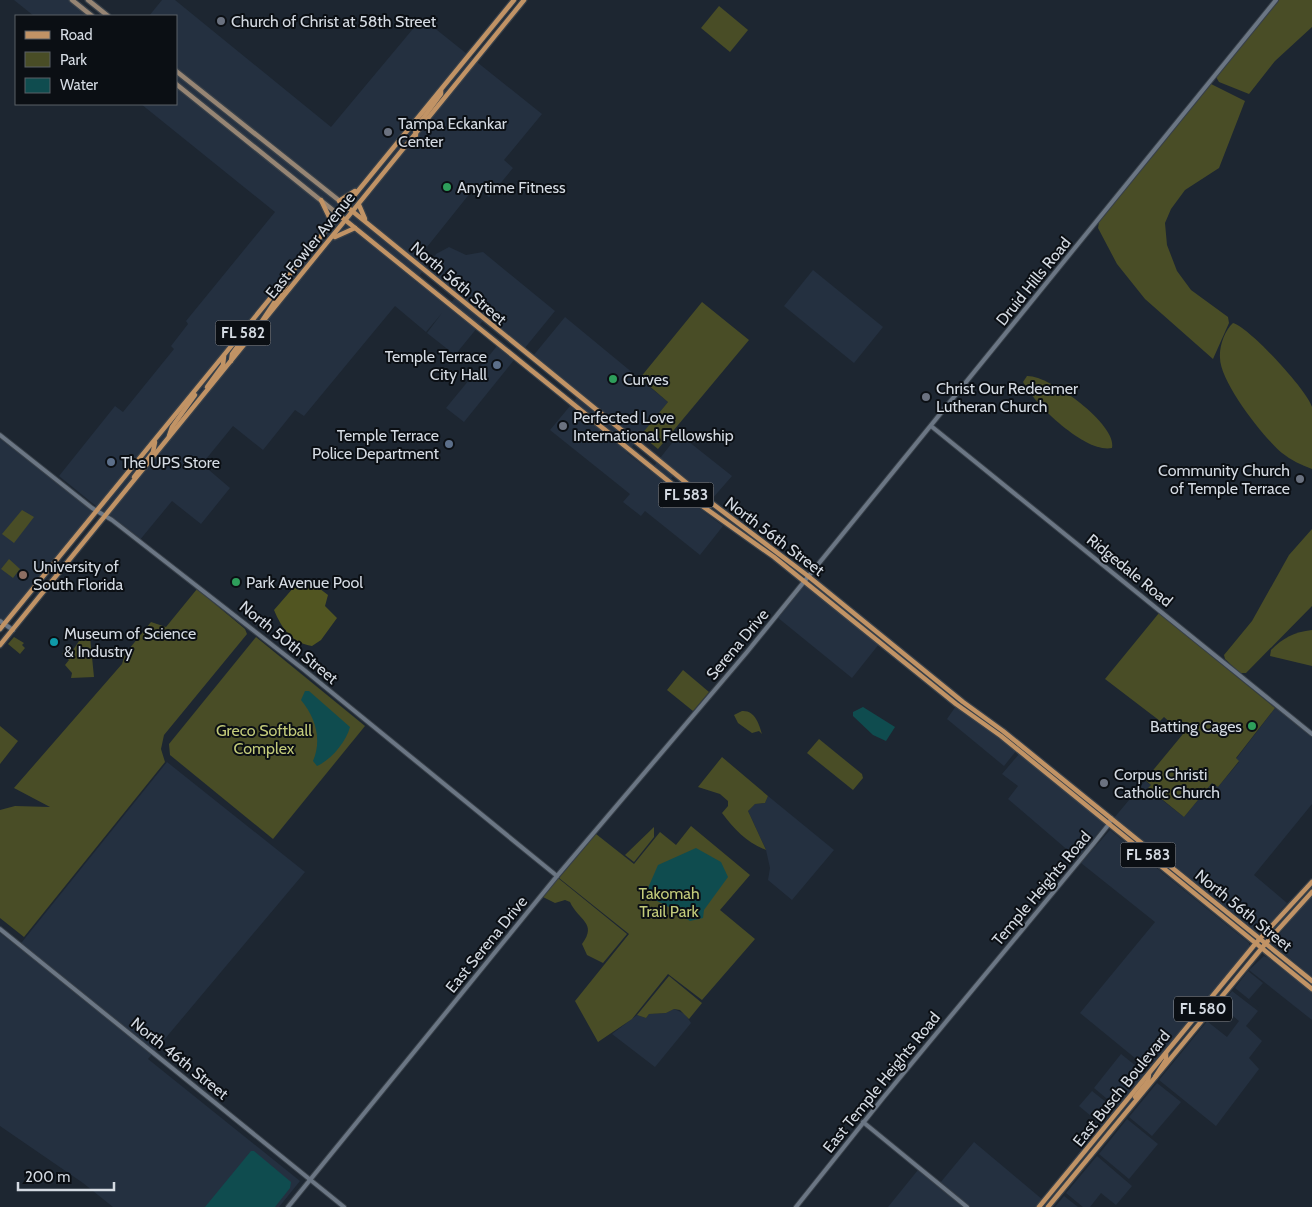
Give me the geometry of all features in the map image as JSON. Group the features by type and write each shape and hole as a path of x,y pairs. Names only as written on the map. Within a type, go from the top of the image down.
{"main road":[{"path":"72,0 91,15"},
{"path":"88,0 107,15"},
{"name":"East Fowler Avenue","path":"0,629 2,622 97,512 514,0"},
{"name":"East Fowler Avenue","path":"0,646 524,0"},
{"name":"North 56th Street","path":"178,73 367,222 692,488 808,576 962,702 1022,746 1312,981"},
{"name":"North 56th Street","path":"178,86 686,495 804,581 956,704 1019,751 1311,988"},
{"path":"416,135 416,129 441,94 441,90"},
{"path":"339,200 360,188"},
{"path":"321,200 332,223"},
{"path":"358,205 367,222"},
{"path":"332,239 349,229 356,228"},
{"path":"259,327 265,314 286,285 286,280"},
{"path":"231,361 232,354 249,332 260,311"},
{"path":"201,397 223,365 224,356"},
{"path":"170,437 172,427 192,401 201,385"},
{"path":"576,406 582,399"},
{"path":"619,441 625,434"},
{"path":"624,445 630,438"},
{"path":"125,491 152,452 155,441"},
{"path":"686,495 692,488"},
{"path":"1019,751 1022,746"},
{"path":"1046,773 1049,768"},
{"path":"1069,792 1074,792 1084,800 1091,802"},
{"path":"1130,841 1136,843 1150,854 1155,853"},
{"path":"1166,870 1183,880 1186,879"},
{"name":"East Busch Boulevard","path":"1040,1207 1260,939 1312,882"},
{"path":"1186,887 1192,887 1208,900 1214,901"},
{"name":"East Busch Boulevard","path":"1048,1207 1261,948 1312,892"},
{"path":"1174,1055 1187,1034 1187,1028"},
{"path":"1155,1079 1154,1075 1166,1060 1166,1053"},
{"path":"1124,1115 1126,1108 1148,1081 1149,1074"}],"street":[{"name":"Druid Hills Road","path":"808,576 1276,0"},
{"name":"Ridgedale Road","path":"931,426 1312,734"},
{"name":"North 50th Street","path":"0,435 97,512 105,516 256,632 557,876"},
{"name":"Serena Drive","path":"683,726 748,652 808,576"},
{"path":"2,622 13,630"},
{"name":"East Serena Drive","path":"288,1207 557,876 683,726"},
{"name":"Temple Heights Road","path":"986,973 1109,824 1111,818"},
{"name":"North 46th Street","path":"0,929 344,1207"},
{"name":"East Temple Heights Road","path":"796,1207 863,1122 986,973"},
{"path":"863,1122 967,1207"}],"shaded area":[{"path":"14,0 71,0 90,15 33,15"},
{"path":"162,0 175,0 331,127 422,18 542,114 504,160 513,168 489,197 475,187 419,257 428,265 415,281 449,306 458,293 428,269 436,254 449,247 466,255 483,252 555,311 524,349 486,317 455,355 427,333 442,313 426,332 395,306 304,416 295,410 263,450 233,426 202,464 230,488 201,524 172,501 139,541 59,476 115,406 123,412 174,349 171,346 188,324 186,321 275,212 142,105 178,105 178,15 150,15"},
{"path":"813,270 883,327 854,363 784,306"},
{"path":"565,317 668,402 627,453 650,471 679,434 732,476 712,499 677,471 667,484 723,526 700,555 645,511 641,516 623,502 630,494 550,430 580,394 533,356"},
{"path":"497,346 514,360 464,422 446,408"},
{"name":"University of South Florida","path":"0,434 97,512 0,632"},
{"path":"301,579 307,579 328,595 325,606 337,618 321,640 312,646 299,642 288,634 274,610"},
{"path":"805,584 879,644 852,678 777,617"},
{"path":"956,706 1016,751 1004,766 947,719"},
{"path":"1275,708 1312,737 1312,804 1254,875 1287,903 1264,930 1257,932 1114,818 1145,781 1151,785 1148,789 1184,817 1212,783 1218,787 1239,762 1236,759"},
{"path":"1019,754 1106,825 1078,859 1008,799 1018,786 1002,774"},
{"path":"167,762 305,872 148,1059 300,1181 279,1207 113,1207 83,1183 0,1126 0,933 18,947"},
{"path":"768,796 834,850 792,900 768,880 770,868 766,850 748,811 755,804 765,803"},
{"path":"1110,830 1249,943 1249,947 1150,1068 1146,1067 1080,1013 1155,922 1081,863"},
{"path":"1312,895 1312,977 1272,943"},
{"path":"1264,956 1312,992 1312,1020 1249,970"},
{"path":"1248,971 1263,983 1249,999 1260,1008 1235,988"},
{"path":"1232,991 1258,1011 1246,1026 1262,1041 1249,1058 1259,1069 1216,1126 1159,1080","holes":["1221,1006 1239,1021 1227,1037 1208,1022"]},
{"path":"674,1009 685,1014 691,1023 655,1067 612,1034 637,1015 646,1018 649,1014 666,1013"},
{"path":"1121,1054 1146,1074 1118,1108 1094,1088"},
{"path":"1157,1083 1181,1102 1152,1136 1129,1117"},
{"path":"1092,1091 1116,1110 1103,1126 1079,1106"},
{"path":"1127,1119 1158,1144 1129,1179 1099,1154"},
{"path":"974,1142 1043,1200 1037,1207 969,1207 940,1183"},
{"path":"1097,1156 1132,1186 1116,1205 1101,1193 1090,1207 1083,1207 1066,1193"},
{"path":"918,1170 964,1207 888,1207"},
{"path":"1064,1196 1078,1207 1055,1207"}],"green space":[{"path":"1279,0 1312,0 1312,27 1275,61 1249,94 1219,82 1216,77"},
{"path":"719,6 748,30 730,52 701,28"},
{"path":"1211,84 1245,101 1219,168 1185,190 1171,209 1165,223 1167,245 1177,271 1191,290 1228,317 1229,323 1213,359 1145,299 1117,264 1098,228 1099,222"},
{"path":"702,302 749,340 658,449 641,435 668,402 640,378"},
{"path":"1233,323 1241,327 1264,347 1289,374 1308,399 1312,407 1312,469 1289,458 1264,435 1244,409 1227,381 1222,368 1220,353 1225,334"},
{"path":"1027,376 1050,383 1093,414 1104,426 1111,438 1112,448 1101,448 1089,443 1075,436 1062,426 1029,391 1023,382"},
{"path":"22,510 34,517 14,543 2,534"},
{"path":"1312,529 1312,606 1246,673 1240,673 1225,659 1224,655 1252,621 1289,555"},
{"path":"9,559 20,569 13,578 1,569"},
{"path":"197,589 245,629 247,634 164,735 161,749 165,762 24,937 0,918 0,810 15,806 50,807 14,788 122,664 125,654 151,622 166,627"},
{"path":"1159,613 1275,708 1236,758 1239,761 1218,787 1212,783 1184,817 1148,788 1151,785 1145,780 1183,734 1164,717 1160,721 1105,679"},
{"path":"1312,630 1312,666 1270,656 1271,650 1284,639 1300,632"},
{"path":"14,637 24,643 22,645 25,648 20,654 8,644"},
{"path":"90,637 94,677 71,678 72,673 65,665 69,660 62,654 67,646 73,650 81,638"},
{"name":"Greco Softball Complex","path":"256,637 365,726 273,839 170,755 169,744"},
{"path":"683,670 709,692 693,711 667,690"},
{"path":"742,711 753,715 758,722 762,734 759,731 752,733 738,723 734,715"},
{"path":"0,726 18,741 0,764"},
{"path":"819,739 862,774 863,778 853,790 807,753"},
{"path":"722,757 768,796 765,803 755,804 748,811 766,850 741,835 722,813 728,806 728,801 720,794 698,787"},
{"name":"Takomah Trail Park","path":"691,826 750,875 720,910 755,939 702,1000 668,974 632,1019 598,1042 575,1001 629,934 559,878 596,834 634,864 660,832 676,845"},
{"path":"654,827 654,837 634,862 625,855"},
{"path":"558,878 627,934 603,963 587,955 582,944 588,931 587,926 570,902 565,900 555,903 543,897"},
{"path":"669,976 702,1003 689,1019 680,1010 674,1009 666,1013 649,1014 646,1018 637,1015"}],"water":[{"path":"305,691 309,691 350,727 345,739 337,750 317,766 313,761 317,745 316,729 310,714 301,700"},
{"path":"863,707 895,727 886,741 873,735 853,716 853,712"},
{"path":"696,848 721,862 728,877 704,910 703,918 690,921 669,907 645,895 658,865"},
{"path":"251,1151 254,1151 291,1182 290,1188 275,1207 205,1207"}],"place":[{"name":"Church of Christ at 58th Street","path":"221,21"},
{"name":"Tampa Eckankar Center","path":"388,132"},
{"name":"Anytime Fitness","path":"447,187"},
{"name":"Temple Terrace City Hall","path":"497,365"},
{"name":"Curves","path":"613,379"},
{"name":"Christ Our Redeemer Lutheran Church","path":"926,397"},
{"name":"Perfected Love International Fellowship","path":"563,426"},
{"name":"Temple Terrace Police Department","path":"449,444"},
{"name":"The UPS Store","path":"111,462"},
{"name":"Community Church of Temple Terrace","path":"1300,479"},
{"name":"University of South Florida","path":"23,575"},
{"name":"Park Avenue Pool","path":"236,582"},
{"name":"Museum of Science & Industry","path":"54,642"},
{"name":"Batting Cages","path":"1252,726"},
{"name":"Corpus Christi Catholic Church","path":"1104,783"}]}
